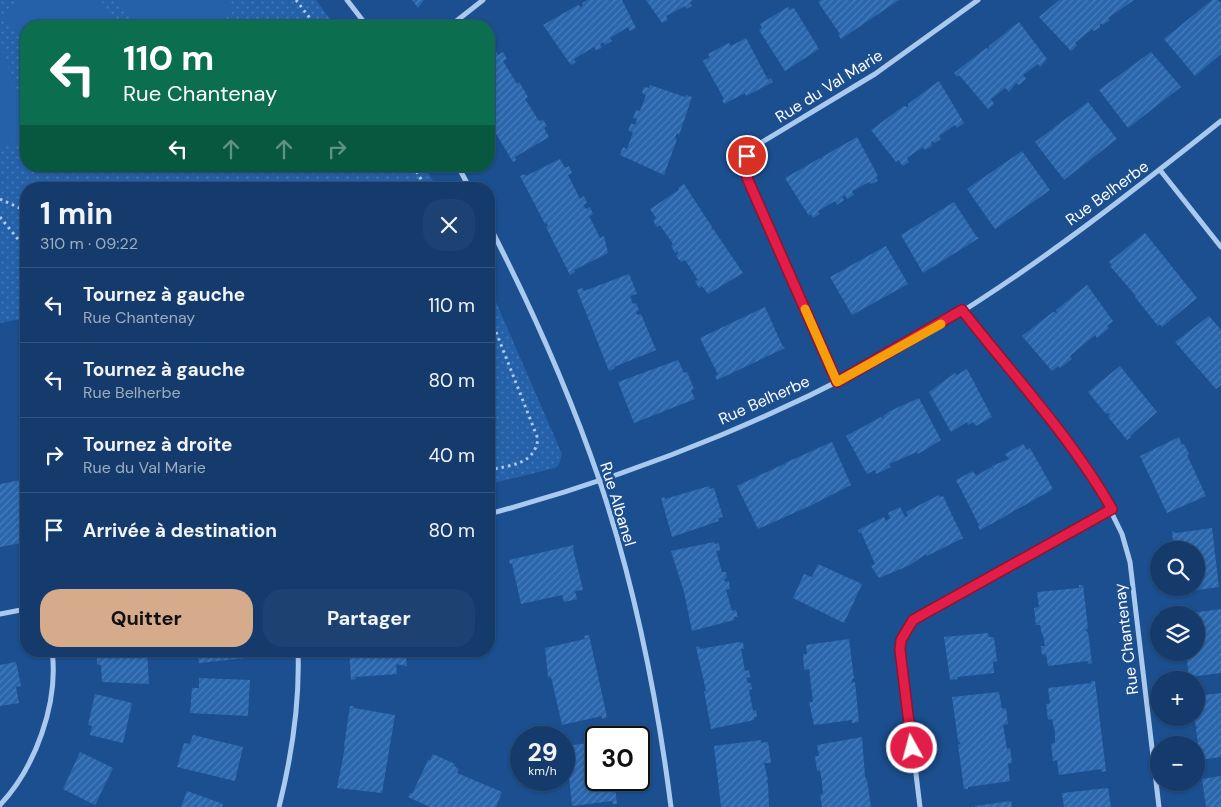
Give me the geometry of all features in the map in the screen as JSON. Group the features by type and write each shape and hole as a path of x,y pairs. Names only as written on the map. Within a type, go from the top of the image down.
{"street":[{"path":"347,0 362,20"},
{"path":"458,20 483,0"},
{"name":"Rue du Val Marie","path":"837,382 748,180 745,168 747,156 754,147 875,74 978,0"},
{"name":"Rue Belherbe","path":"495,512 600,482 735,428 837,382 962,310 1014,277 1160,170 1221,121"},
{"path":"1160,170 1221,247"},
{"name":"Rue Albanel","path":"495,237 543,335 600,482 632,593 650,672 671,807"},
{"name":"Rue Chantenay","path":"962,310 1077,454 1096,481 1112,509 1122,534 1130,562 1159,807"},
{"path":"920,807 900,650 901,640 906,629 913,620 924,612 1112,509"},
{"path":"0,614 20,610"},
{"path":"0,805 24,770 42,729 52,684 52,657"},
{"path":"279,807 292,755 298,695 298,657"}],"path":[{"path":"296,0 311,20"},
{"path":"0,200 20,208"},
{"path":"0,218 20,243"},
{"path":"495,329 538,439 536,450 523,462 495,469"}],"shaded area":[{"path":"0,0 316,0 331,20 20,20 20,172 428,172 434,182 20,182 20,319 0,323"},
{"path":"22,0 100,0 117,20 20,20 20,38 2,17"},
{"path":"117,0 228,0 236,9 224,20 134,20"},
{"path":"0,49 2,49 20,102 20,141 0,148"},
{"path":"495,300 562,454 559,465 555,468 495,483"}],"building":[{"path":"412,0 424,0 418,8"},
{"path":"587,0 622,0 636,28 630,31 628,27 610,38 612,41 605,45 603,42 600,44 602,48 596,50 594,47 574,59 576,62 571,65 543,25 578,5 583,6 582,3"},
{"path":"646,0 693,0 690,3 692,6 686,9 685,6 666,16 668,20 662,23"},
{"path":"821,0 899,0 841,39 838,35 840,34 818,2"},
{"path":"1059,0 1134,0 1108,18 1110,20 1103,25 1100,23 1100,27 1094,31 1092,29 1075,43 1077,45 1071,51 1039,17"},
{"path":"1212,0 1218,0 1221,3 1221,54 1195,76 1164,39"},
{"path":"788,7 790,10 794,8 819,49 785,71 759,30 762,28 760,24"},
{"path":"1019,22 1047,59 1040,67 1038,64 1023,75 1026,79 1019,85 1016,83 1009,92 1005,88 991,99 994,104 988,109 959,75 957,77 954,73 986,48 989,49 989,46"},
{"path":"746,38 768,80 771,78 773,82 746,96 745,93 724,104 722,100 724,99 703,61 710,57 708,54 729,43 731,46"},
{"path":"495,50 498,55 503,52 507,59 503,61 517,84 519,82 524,90 528,97 525,99 539,121 543,120 547,126 544,128 549,137 515,157 516,160 513,162 495,132"},
{"path":"1151,52 1181,87 1128,128 1099,90"},
{"path":"939,81 964,123 957,128 955,125 939,136 941,139 935,143 931,141 932,146 925,150 923,147 907,158 909,162 903,166 898,160 896,162 871,130 904,106 908,107 908,104"},
{"path":"650,85 685,97 686,95 692,97 679,135 677,133 675,138 677,139 664,175 620,155 623,147 627,149 633,132 628,131 631,123 635,125 637,119 633,118 636,110 640,111 646,95 642,93 644,87 649,88"},
{"path":"1088,102 1117,139 1064,180 1035,142"},
{"path":"857,137 878,176 876,177 878,181 871,184 869,182 852,191 854,195 847,199 845,195 842,197 844,200 837,205 835,201 818,211 820,214 813,218 811,214 809,216 785,178 820,158 822,159 822,157"},
{"path":"1022,151 1050,190 995,229 967,189"},
{"path":"560,159 565,168 569,166 572,173 568,175 580,199 584,196 587,203 583,205 586,209 590,207 593,214 589,216 600,238 604,236 608,253 574,270 575,272 570,275 546,227 548,226 547,223 545,224 520,176 525,174 526,176"},
{"path":"684,184 711,228 743,273 708,294 702,286 699,288 695,281 698,280 685,260 681,262 676,256 679,251 675,253 671,246 673,244 660,225 657,227 653,221 656,218 650,209 679,190 678,188"},
{"path":"954,202 979,238 923,273 901,235"},
{"path":"1145,233 1197,298 1162,327 1160,324 1158,326 1136,296 1110,266 1112,265 1109,262"},
{"path":"886,246 908,284 852,315 830,277"},
{"path":"629,274 637,294 630,296 633,304 636,303 639,310 636,312 637,315 641,314 656,350 614,367 609,371 577,290 582,288 584,291"},
{"path":"1087,285 1113,321 1107,326 1109,328 1097,338 1095,335 1070,356 1072,359 1060,368 1058,366 1052,371 1022,336 1053,312 1057,313 1056,310"},
{"path":"765,307 785,348 717,380 715,376 718,375 700,338"},
{"path":"1209,316 1221,330 1221,385 1216,389 1175,342"},
{"path":"678,360 684,373 687,372 694,389 691,390 695,399 634,423 618,382"},
{"path":"1120,366 1157,412 1127,440 1108,417 1110,413 1106,414 1088,392"},
{"path":"967,369 992,417 976,426 973,422 968,425 967,422 951,432 929,392 955,373 957,375"},
{"path":"919,398 941,440 918,454 917,452 889,464 891,467 876,474 875,470 867,474 846,436 881,417 884,419 883,416 890,411"},
{"path":"1179,437 1189,454 1187,455 1206,496 1167,513 1140,456"},
{"path":"832,442 851,485 806,508 804,505 805,508 758,529 737,486 784,464 784,466 785,463"},
{"path":"1023,444 1027,450 1030,448 1053,489 1016,510 1014,508 1015,510 980,530 956,480 973,471 976,476 991,467 994,470 992,466 1009,459 1005,454"},
{"path":"20,480 20,543 0,547 0,484"},
{"path":"709,486 710,489 714,488 723,517 718,518 719,521 672,537 661,498 664,497 665,499"},
{"path":"939,495 940,497 943,496 963,538 927,556 926,554 910,565 879,578 871,566 875,564 861,532 859,534 858,530 884,517 886,521 890,518 888,513 900,507 905,517 908,516 906,512"},
{"path":"1212,528 1219,587 1205,589 1205,541 1173,541 1172,531 1176,533"},
{"path":"714,542 715,544 719,543 720,550 716,551 722,572 726,572 727,578 724,579 725,582 729,581 730,589 726,590 732,611 736,610 738,617 734,617 734,620 692,631 684,592 671,551"},
{"path":"574,545 573,549 583,590 575,591 577,599 564,602 562,595 521,604 512,564 510,564 509,560"},
{"path":"818,564 862,584 844,623 793,598 804,574 812,577"},
{"path":"1079,585 1083,585 1088,628 1085,631 1088,632 1092,663 1088,664 1088,661 1048,666 1046,654 1042,655 1041,646 1045,646 1043,635 1040,625 1036,625 1034,608 1039,607 1037,592 1079,588"},
{"path":"1221,609 1221,673 1205,675 1205,671 1188,671 1187,661 1205,661 1205,611"},
{"path":"988,633 989,637 994,637 997,661 993,662 994,673 957,677 958,679 950,680 944,637"},
{"path":"589,635 607,717 602,719 602,716 562,725 551,677 548,677 545,648 585,639 584,636"},
{"path":"849,639 854,679 852,679 852,683 855,682 859,722 852,723 852,720 814,725 809,702 813,702 809,669 804,670 803,654 807,654 806,645"},
{"path":"739,642 743,643 744,649 741,649 745,671 749,670 750,677 746,678 748,683 751,683 752,689 749,690 753,711 756,710 757,717 754,717 754,720 711,729 704,691 706,691 696,647 699,646 700,649"},
{"path":"97,657 147,657 149,684 102,682 101,665 97,664"},
{"path":"198,657 246,657 246,658 199,663"},
{"path":"349,657 406,657 407,666 396,664 397,674 355,677 356,679 351,680"},
{"path":"16,662 21,686 16,687 19,703 0,706 0,665"},
{"path":"199,678 250,680 248,716 190,713 192,688 199,688"},
{"path":"1091,681 1095,681 1106,771 1102,772 1101,769 1059,775 1057,760 1053,761 1051,744 1055,743 1055,732 1052,719 1048,720 1046,704 1050,703 1048,688 1091,683"},
{"path":"999,692 1002,709 1006,708 1008,724 1003,725 1007,749 1010,748 1012,763 1008,764 1010,781 964,789 958,745 961,743 958,741 952,697"},
{"path":"1221,693 1221,757 1205,759 1205,736 1197,736 1196,729 1198,727 1196,726 1205,726 1205,695"},
{"path":"95,694 132,703 123,743 90,735 92,726 88,725"},
{"path":"350,706 395,715 382,793 337,788"},
{"path":"193,735 243,747 235,781 177,767 184,743 190,744"},
{"path":"862,737 865,777 871,807 822,807 820,795 823,794 822,783 820,770 817,771 815,756 819,756 817,745"},
{"path":"761,740 761,743 768,742 771,763 764,763 768,780 766,780 768,784 769,807 721,807 714,746"},
{"path":"585,743 585,791 615,791 617,804 613,804 612,801 572,806 570,791 575,791 575,745"},
{"path":"80,752 113,768 95,805 63,789"},
{"path":"433,754 455,764 454,766 459,769 457,773 502,792 496,807 430,807 408,797 410,793 412,794 428,760 430,760"},
{"path":"1221,776 1221,807 1206,807 1204,791 1205,779"},
{"path":"1108,788 1111,807 1064,807 1062,793"},
{"path":"187,791 223,804 222,807 181,807"},
{"path":"1011,801 1012,807 975,807 975,806"}],"slow traffic":[{"path":"805,309 837,382 941,324"}],"route":[{"path":"747,156 745,168 748,180 837,382 962,310 1077,454 1096,481 1112,509 924,612 913,620 901,640 900,650 912,748"}]}
